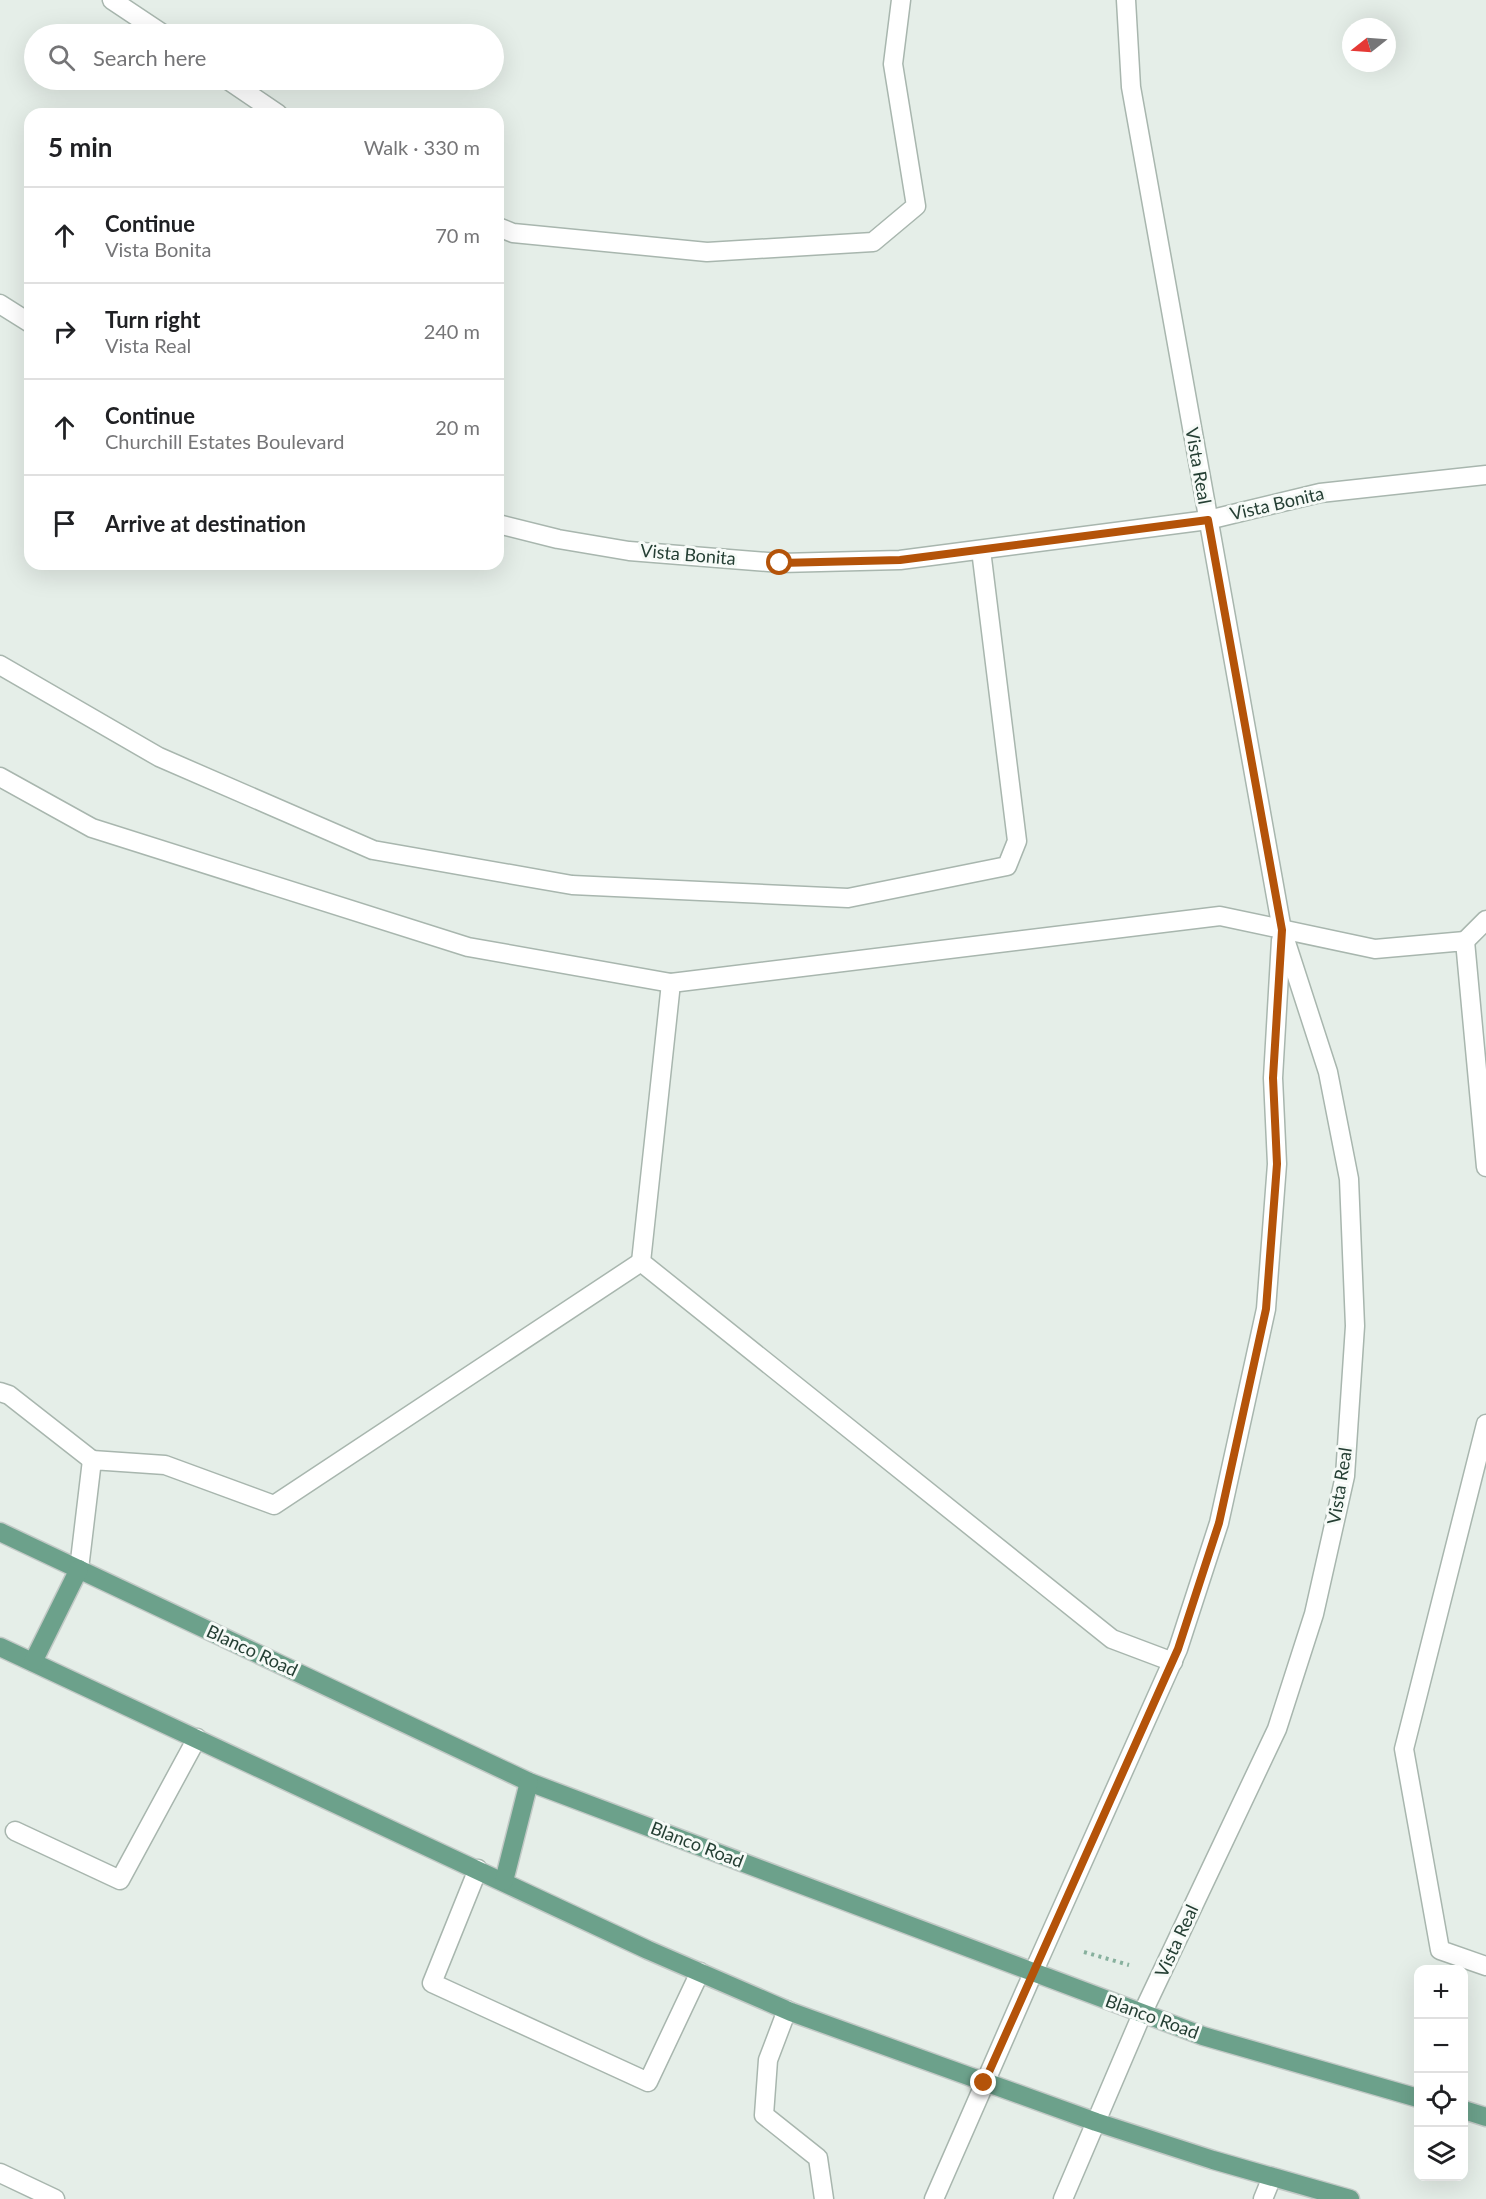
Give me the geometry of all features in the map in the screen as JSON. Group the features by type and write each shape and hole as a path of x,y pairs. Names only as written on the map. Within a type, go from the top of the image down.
{"main road":[{"name":"Blanco Road","path":"0,1532 529,1782 1203,2036 1414,2096"},
{"path":"33,1662 79,1569"},
{"path":"0,1647 700,1972 787,2010 1096,2122 1350,2199"},
{"path":"504,1881 529,1782"},
{"path":"1468,2111 1486,2117"}],"street":[{"path":"112,0 148,24"},
{"path":"504,229 513,233 707,252 873,242 916,206 893,64 901,0"},
{"name":"Vista Real","path":"1063,2199 1142,2013 1277,1729 1314,1614 1345,1476 1355,1326 1349,1179 1328,1072 1282,930 1131,87 1126,0"},
{"path":"243,90 269,108"},
{"path":"0,304 24,319"},
{"name":"Vista Bonita","path":"504,526 558,539 628,551 780,563 900,560 1208,520 1320,493 1486,475"},
{"path":"0,665 159,758 373,850 572,885 848,898 1007,866 1017,841 981,550"},
{"path":"0,777 92,828 468,947 671,984 1220,916 1375,949 1465,940 1486,920"},
{"name":"Vista Real","path":"934,2199 1173,1662 1219,1523 1266,1309 1277,1164 1273,1078 1282,930"},
{"path":"1465,940 1486,1167"},
{"path":"641,1262 671,984"},
{"path":"641,1262 1112,1638 1173,1662"},
{"path":"0,1392 9,1395 92,1460 165,1465 274,1505 641,1262"},
{"path":"1486,1424 1404,1749 1440,1950 1486,1966"},
{"path":"79,1569 92,1460"},
{"path":"15,1831 120,1880 197,1738"},
{"path":"478,1869 432,1983 648,2082 700,1972"},
{"path":"787,2010 768,2060 764,2115 818,2158 825,2199"},
{"path":"0,2173 55,2199"},
{"path":"1263,2199 1272,2177"}],"path":[{"path":"1084,1952 1129,1965"}],"route":[{"path":"780,563 900,560 1208,520 1282,930 1273,1078 1277,1164 1266,1309 1219,1523 1178,1649 984,2083"}]}
